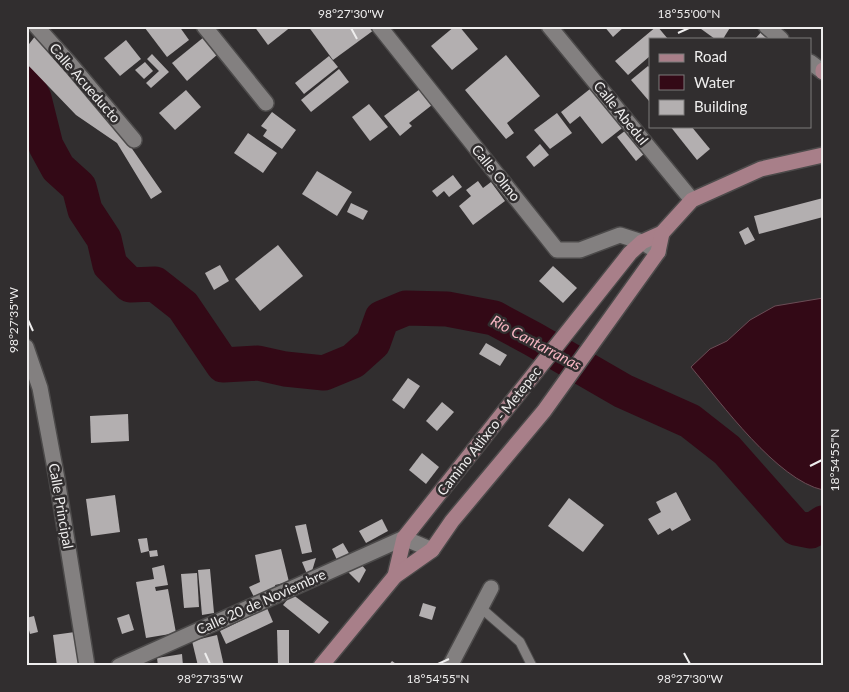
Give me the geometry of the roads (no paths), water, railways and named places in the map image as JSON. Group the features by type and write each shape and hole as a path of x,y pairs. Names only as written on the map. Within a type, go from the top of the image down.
{"main road":[{"name":"Camino Atlixco - Metepec","path":"395,576 404,538 630,253 642,242 662,233 692,200 761,169 823,156"},
{"name":"Camino Atlixco - Metepec","path":"321,666 395,576 432,550 452,521 544,411 658,252 662,233"}],"street":[{"name":"Calle Acueducto","path":"36,26 134,140"},
{"path":"204,26 266,103"},
{"name":"Calle Olmo","path":"379,26 557,250 580,250 620,235 642,242"},
{"name":"Calle Abedul","path":"549,26 692,200"},
{"path":"766,26 780,38"},
{"path":"642,242 658,252"},
{"name":"Calle Principal","path":"26,348 40,388 47,424 87,666"},
{"path":"404,538 432,550"},
{"name":"Calle 20 de Noviembre","path":"119,666 404,538"},
{"path":"450,666 491,588"}],"lane":[{"path":"481,608 520,642 532,666"}],"water":[{"path":"823,298 823,490 805,483 787,472 769,456 734,419 691,367 710,349 727,341 750,320 775,306"}],"waterway":[{"name":"Rio Cantarranas","path":"26,84 34,98 46,146 58,168 79,187 85,210 104,239 110,265 130,285 155,284 183,306 223,365 258,363 285,369 324,373 353,361 373,343 382,318 406,308 447,309 494,318 623,391 690,421 727,450 796,528 811,531 823,523"}]}
